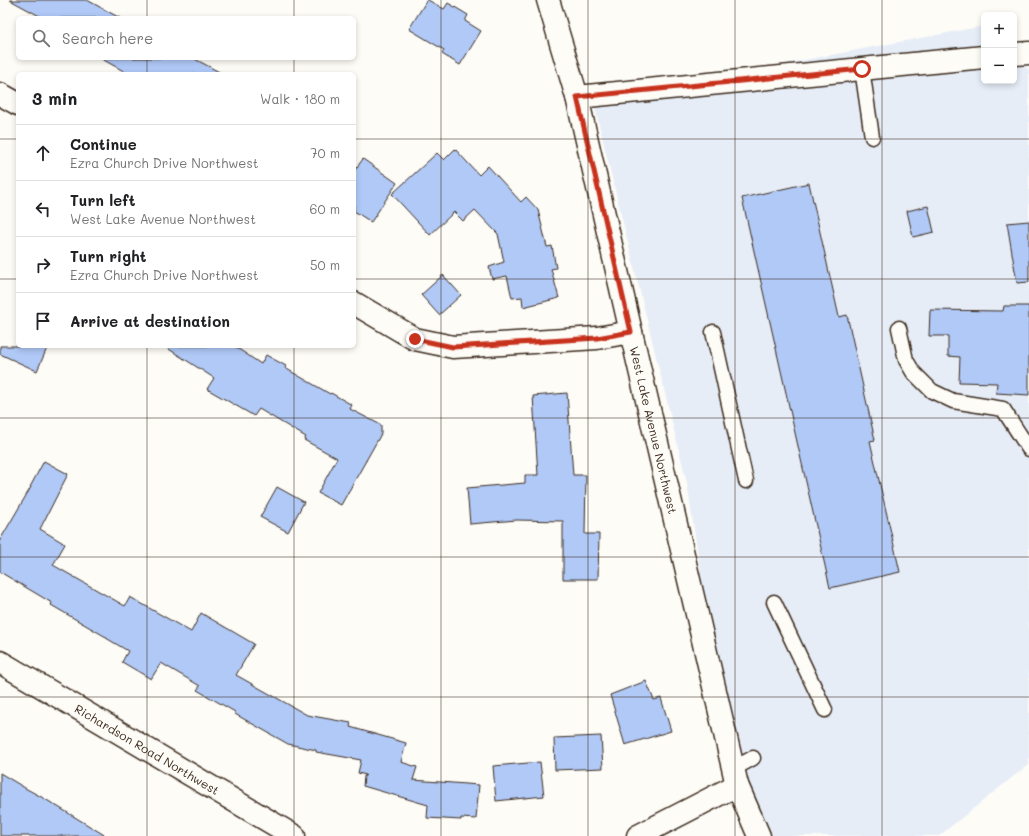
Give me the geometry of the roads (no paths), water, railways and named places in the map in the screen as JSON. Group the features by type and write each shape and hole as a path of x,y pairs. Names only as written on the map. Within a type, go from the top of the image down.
{"street":[{"name":"West Lake Avenue Northwest","path":"548,0 577,97 735,777 759,836"},
{"path":"1017,54 1029,53"},
{"path":"577,97 981,57"},
{"path":"0,94 16,103"},
{"path":"356,304 415,339 453,347 597,338 631,332"},
{"name":"Richardson Road Northwest","path":"0,662 294,836"},
{"path":"638,836 735,777"}],"lane":[{"path":"862,69 872,137"},
{"path":"899,328 906,360 913,372 932,391 953,401 1003,409 1029,449"},
{"path":"713,332 746,481"},
{"path":"774,602 826,710"},
{"path":"735,777 753,758"}]}
